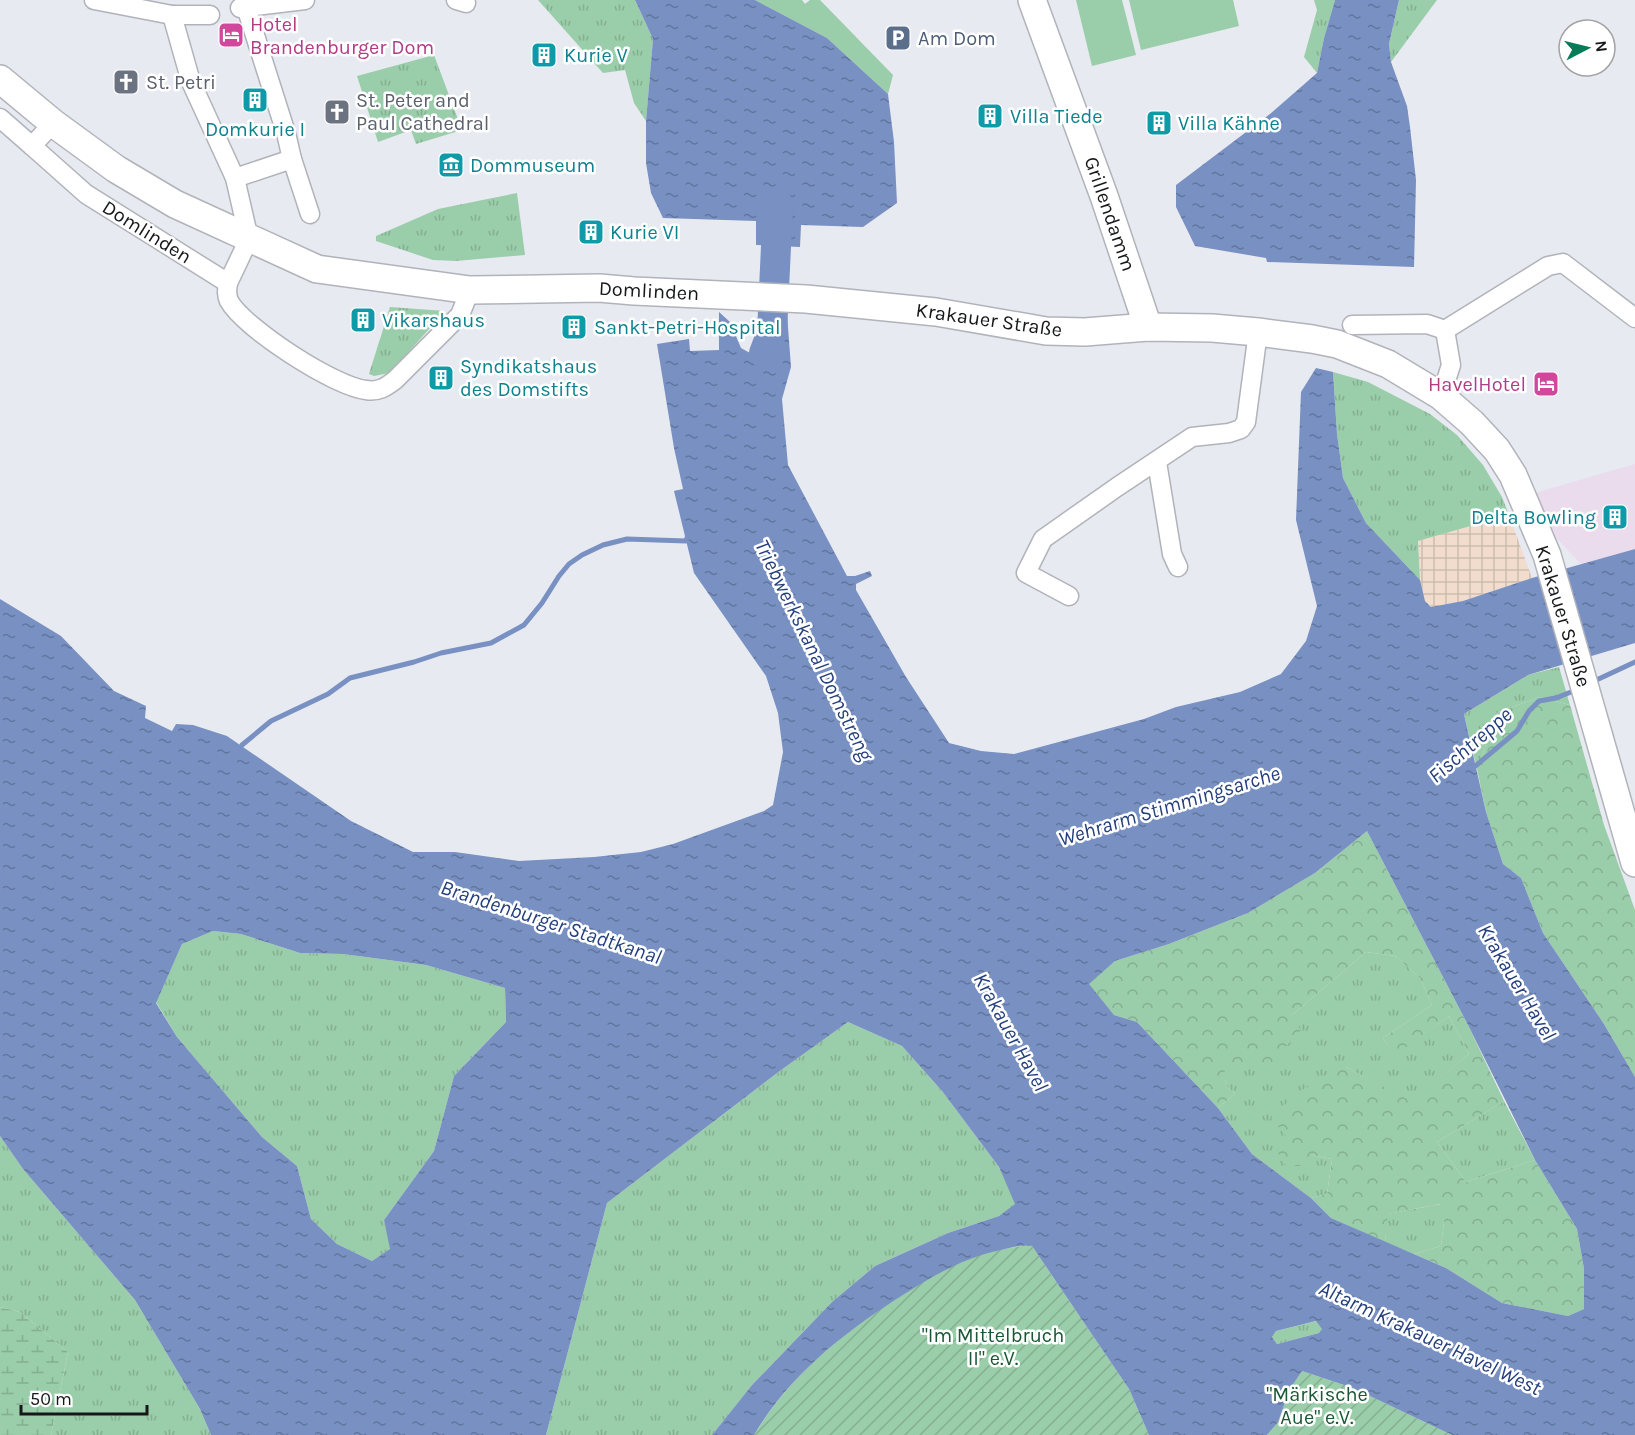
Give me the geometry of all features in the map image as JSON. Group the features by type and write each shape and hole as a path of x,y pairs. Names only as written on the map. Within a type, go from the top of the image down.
{"street":[{"path":"94,0 210,15"},
{"path":"305,0 245,5 310,214"},
{"name":"Grillendamm","path":"1032,0 1101,186 1148,327"},
{"path":"183,10 191,82 235,178 249,239 228,283 226,293 230,302 258,332 321,371 356,388 383,389 395,380 460,315 470,290"},
{"name":"Domlinden","path":"0,79 53,123 116,169 175,204 317,269 470,290 599,288 720,295"},
{"name":"Domlinden","path":"0,118 86,194 228,283"},
{"path":"32,146 53,123"},
{"path":"235,178 292,159"},
{"path":"1445,330 1548,266 1563,263 1635,318"},
{"name":"Krakauer Straße","path":"720,295 806,299 936,312 1046,331 1085,332 1148,327 1212,328 1312,339 1337,344 1388,364 1441,396 1472,423 1497,450 1523,496 1547,555 1635,863"},
{"path":"1352,325 1427,324 1445,330"},
{"path":"1441,396 1451,365 1445,330"},
{"path":"1069,596 1026,573 1043,539 1192,437 1229,433 1241,429 1246,422 1258,332"},
{"path":"1156,462 1172,554 1178,567"}],"shaded area":[{"path":"1635,464 1635,549 1582,565 1548,529 1531,494"},
{"path":"1509,515 1532,578 1463,601 1432,607 1425,601 1420,580 1418,541"}],"green space":[{"path":"538,0 635,0 653,39 646,121 634,103 625,70 603,73"},
{"path":"755,0 802,0 805,4 810,0 820,0 893,75 888,94 827,38"},
{"path":"1076,0 1122,0 1136,55 1092,66"},
{"path":"1129,0 1233,0 1239,26 1141,50"},
{"path":"1314,0 1335,0 1317,73 1304,57 1317,10"},
{"path":"1399,0 1437,0 1391,62 1389,44"},
{"path":"434,55 462,130 416,144 411,130 378,142 357,76"},
{"path":"517,193 525,255 456,261 433,260 376,241 376,236 438,209"},
{"path":"390,307 445,311 390,373 374,376 369,374"},
{"path":"1333,372 1368,382 1430,414 1457,435 1483,465 1502,497 1509,515 1418,541 1420,580 1366,523 1343,478 1337,434"},
{"path":"1559,667 1570,705 1540,697 1498,712 1477,769 1464,714 1528,675"},
{"path":"1540,697 1570,705 1604,825 1635,910 1635,1077 1604,1024 1543,933 1521,878 1503,864 1486,812 1477,769 1498,712"},
{"path":"1367,831 1468,1025 1504,1101 1437,1142 1466,1182 1535,1160 1577,1229 1584,1269 1584,1309 1568,1316 1502,1303 1446,1268 1414,1254 1441,1246 1444,1222 1440,1204 1388,1214 1385,1242 1331,1218 1311,1198 1327,1194 1332,1159 1312,1155 1303,1166 1286,1166 1275,1148 1287,1137 1271,1118 1298,1092 1346,1067 1411,1101 1469,1054 1449,1016 1394,1056 1383,1038 1432,1005 1420,978 1395,956 1366,952 1292,1015 1301,1030 1272,1062 1224,1063 1226,1086 1235,1094 1218,1108 1137,1022 1114,1015 1088,984 1115,961 1169,944 1248,913 1315,873"},
{"path":"213,931 241,934 300,953 343,954 426,965 505,988 506,1022 454,1076 434,1151 384,1220 391,1249 372,1261 337,1244 311,1219 297,1166 262,1137 177,1037 156,1002 182,944"},
{"path":"1366,952 1395,956 1420,978 1432,1005 1383,1038 1394,1055 1449,1016 1469,1054 1411,1102 1346,1067 1312,1155 1332,1159 1327,1194 1311,1198 1252,1154 1218,1108 1235,1094 1226,1086 1223,1063 1292,1015"},
{"path":"848,1022 902,1046 942,1091 999,1167 1016,1204 999,1216 948,1233 875,1266 832,1302 752,1385 712,1435 546,1435 607,1203 777,1073"},
{"path":"1504,1101 1535,1160 1466,1182 1437,1142"},
{"path":"0,1136 23,1169 135,1300 200,1409 211,1435 51,1435 68,1352 20,1312 0,1307"},
{"path":"1441,1204 1444,1222 1441,1246 1414,1254 1385,1242 1387,1214"},
{"name":"\"Im Mittelbruch II\" e.V.","path":"1025,1245 1032,1246 1129,1389 1149,1435 754,1435 785,1392 803,1373 822,1354 863,1321 916,1286 954,1265 985,1253"},
{"path":"0,1307 20,1312 68,1352 51,1435 0,1435"},
{"path":"1317,1321 1323,1329 1319,1333 1277,1344 1272,1337 1276,1331"},
{"name":"\"Märkische Aue\" e.V.","path":"1302,1371 1353,1388 1452,1435 1267,1435 1278,1422 1290,1389"}],"water":[{"path":"635,0 755,0 827,38 888,94 894,142 897,203 863,227 801,225 800,247 756,245 756,221 663,218 651,193 646,163 646,121 653,39"},
{"path":"1335,0 1399,0 1389,44 1391,62 1407,106 1416,180 1414,267 1267,262 1266,258 1195,246 1176,207 1176,185 1270,114 1317,73"},
{"path":"719,312 730,322 741,348 750,353 758,347 762,312 787,314 791,367 782,399 788,465 847,576 870,571 872,576 856,584 856,590 906,677 949,743 981,751 1014,754 1144,719 1176,707 1240,692 1281,674 1306,641 1317,606 1296,520 1301,392 1316,368 1333,372 1337,434 1343,478 1366,523 1420,580 1425,601 1431,607 1463,601 1532,578 1635,549 1635,643 1528,675 1464,714 1486,812 1503,864 1521,878 1543,933 1604,1024 1635,1077 1635,1435 1452,1435 1353,1388 1302,1371 1290,1389 1278,1422 1267,1435 1149,1435 1129,1389 1032,1246 1016,1246 988,1253 952,1267 917,1286 862,1322 802,1373 768,1413 754,1435 712,1435 752,1385 832,1302 875,1266 948,1233 999,1216 1015,1204 999,1167 942,1091 902,1046 848,1022 777,1073 607,1203 546,1435 211,1435 200,1409 135,1300 23,1169 0,1136 0,599 61,636 114,691 146,706 145,718 172,731 176,724 193,725 227,736 351,821 413,852 455,852 519,861 641,852 673,844 764,811 773,805 783,752 778,713 766,676 694,573 674,491 683,489 657,344 689,339 690,351 719,350","holes":["1367,831 1535,1160 1577,1229 1584,1269 1584,1309 1568,1316 1502,1303 1446,1268 1331,1218 1311,1198 1252,1154 1218,1108 1137,1022 1114,1015 1089,984 1115,961 1169,944 1248,913 1315,873","213,931 241,934 300,953 343,954 426,965 505,988 506,1022 454,1076 434,1151 384,1220 390,1249 372,1261 337,1244 311,1219 297,1166 262,1137 177,1037 156,1003 182,944","1316,1321 1322,1329 1319,1333 1277,1344 1272,1337 1276,1331"]}],"waterway":[{"name":"Triebwerkskanal Domstreng","path":"764,353 772,332 778,204"},
{"path":"242,745 271,721 328,694 350,678 441,653 491,643 524,625 569,564 603,545 627,539 686,541 688,535"},
{"name":"Fischtreppe","path":"1590,683 1635,662"},
{"name":"Fischtreppe","path":"1473,768 1517,731 1529,711 1539,701 1556,698 1576,690"}],"place":[{"name":"Hotel Brandenburger Dom","path":"231,35"},
{"name":"Am Dom","path":"898,38"},
{"name":"Kurie V","path":"544,55"},
{"name":"St. Petri","path":"126,82"},
{"name":"Domkurie I","path":"255,100"},
{"name":"St. Peter and Paul Cathedral","path":"337,112"},
{"name":"Villa Tiede","path":"990,116"},
{"name":"Villa Kähne","path":"1159,123"},
{"name":"Dommuseum","path":"451,165"},
{"name":"Kurie VI","path":"591,232"},
{"name":"Vikarshaus","path":"363,320"},
{"name":"Sankt-Petri-Hospital","path":"574,327"},
{"name":"Syndikatshaus des Domstifts","path":"441,378"},
{"name":"HavelHotel","path":"1546,384"},
{"name":"Delta Bowling","path":"1615,517"}],"water label":[{"name":"Wehrarm Stimmingsarche","path":"1169,806"},
{"name":"Brandenburger Stadtkanal","path":"551,922"},
{"name":"Krakauer Havel","path":"1517,982"},
{"name":"Krakauer Havel","path":"1011,1032"},
{"name":"Altarm Krakauer Havel West","path":"1430,1338"}]}
